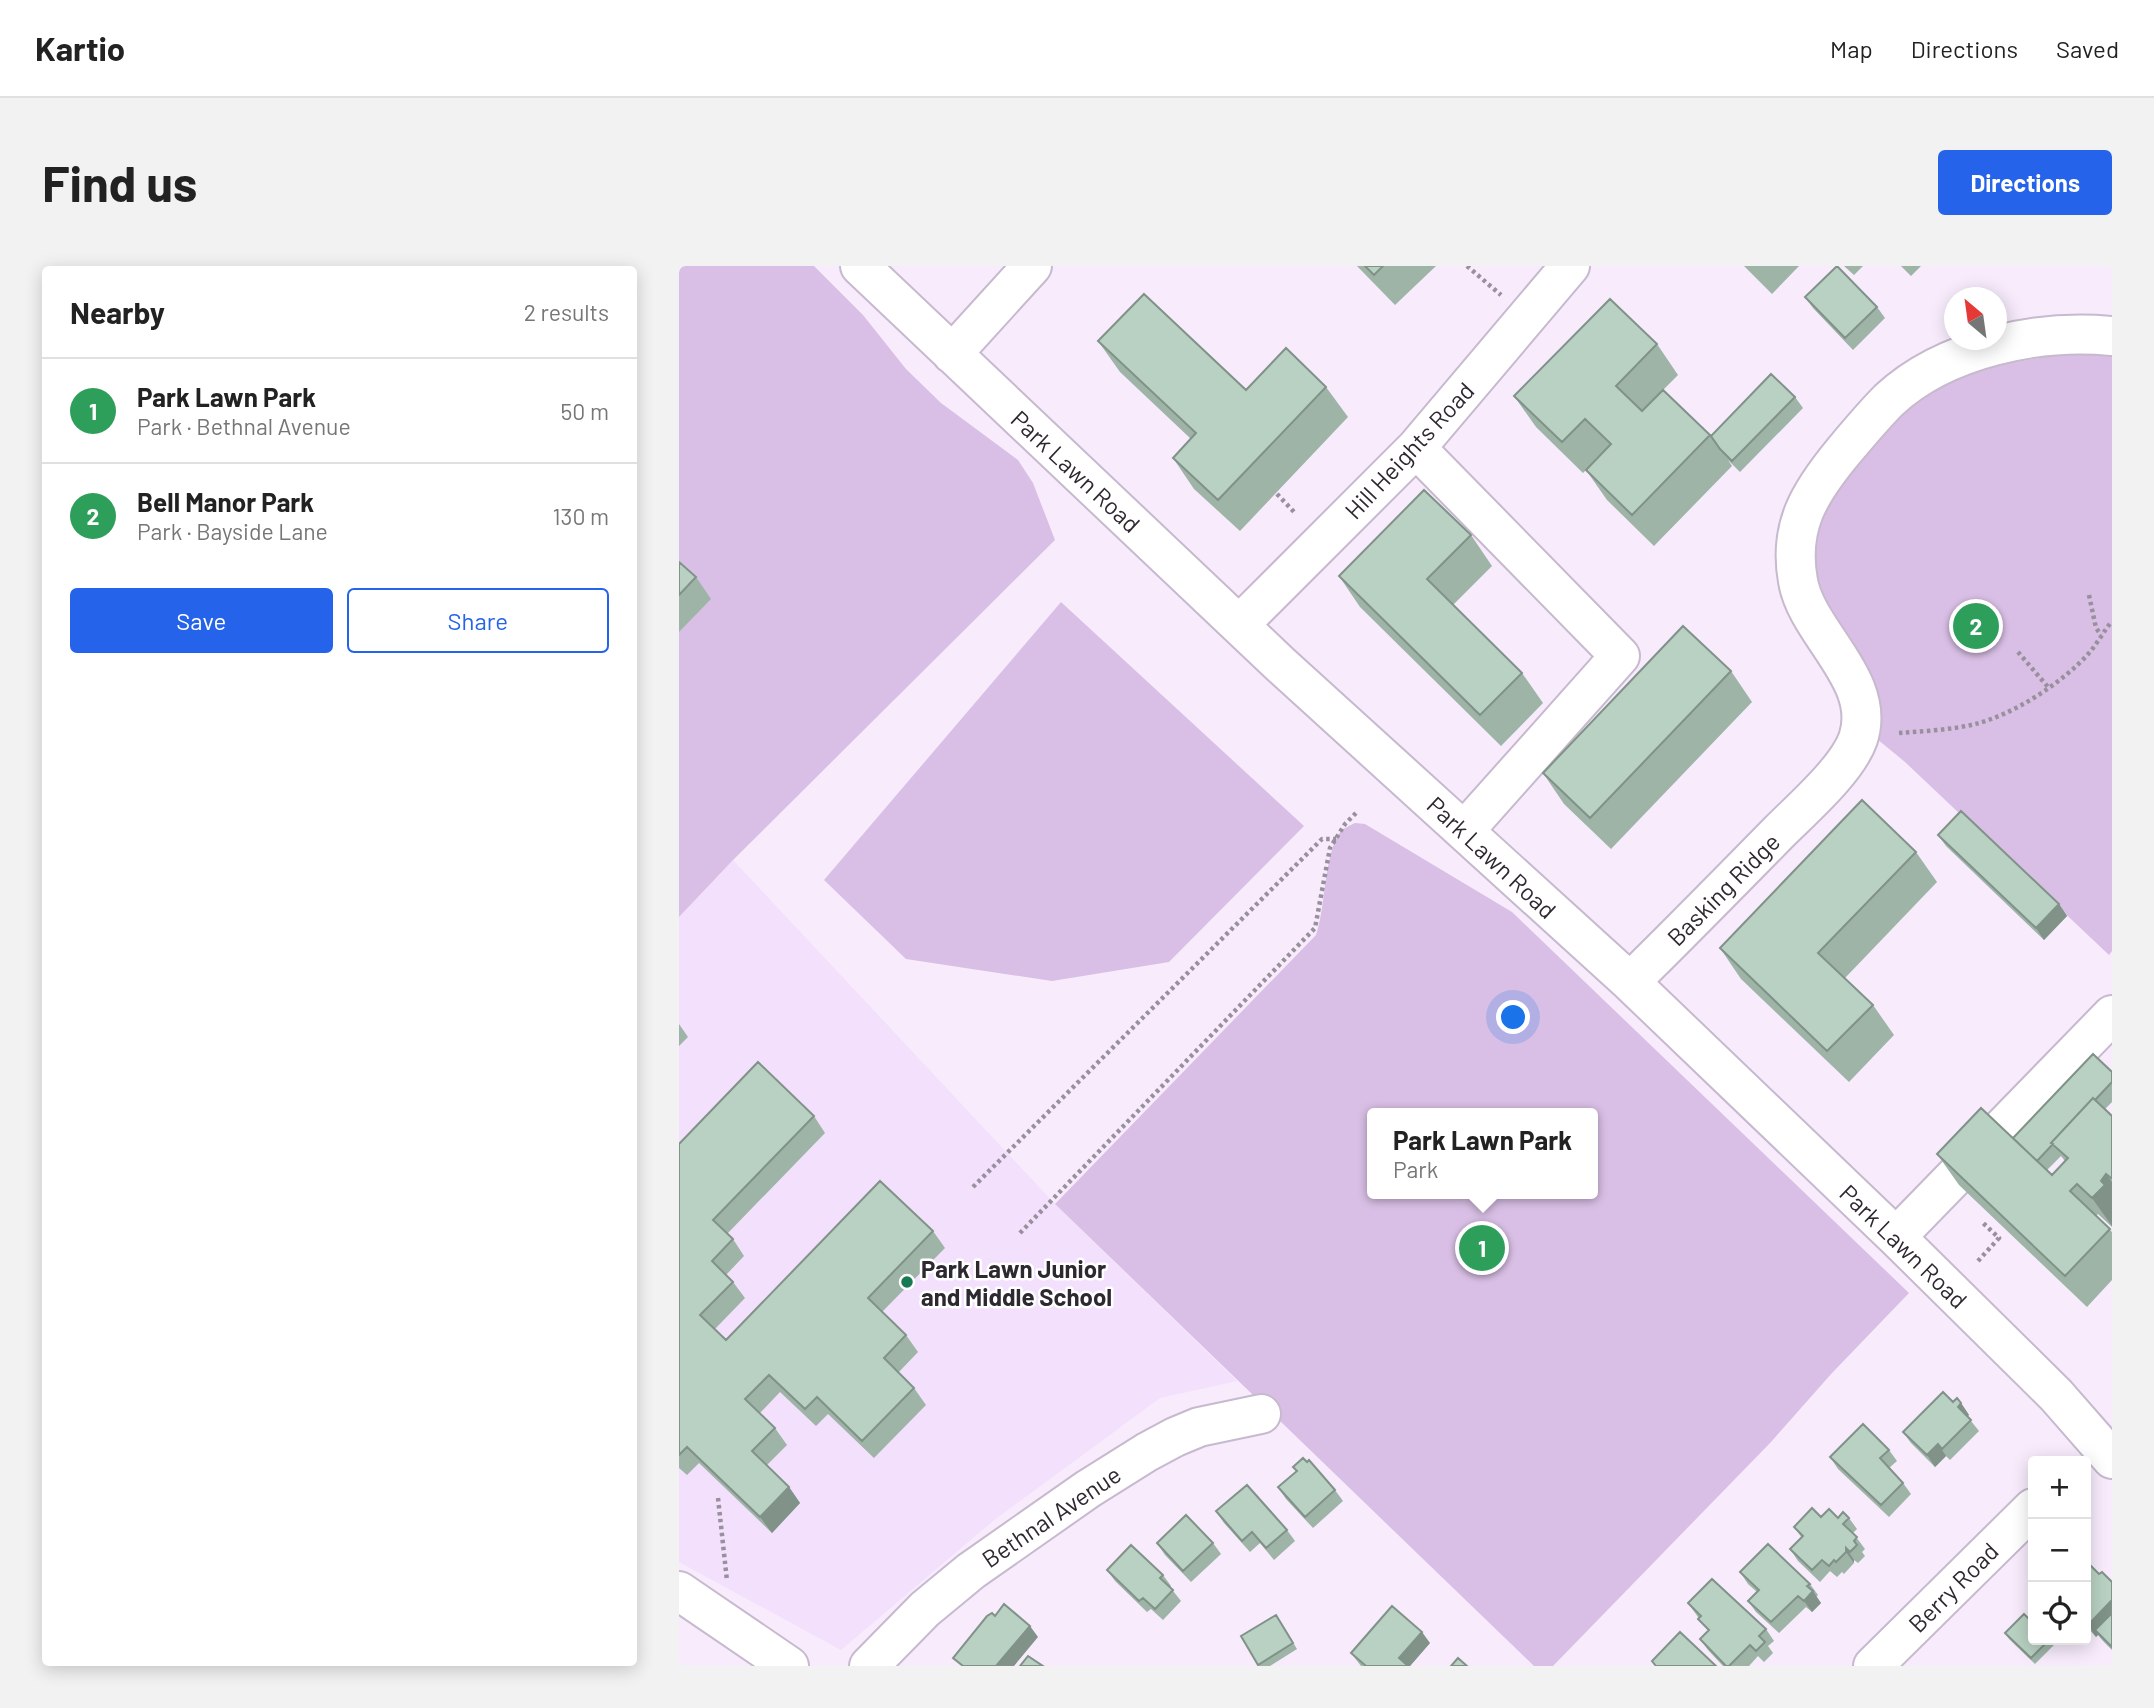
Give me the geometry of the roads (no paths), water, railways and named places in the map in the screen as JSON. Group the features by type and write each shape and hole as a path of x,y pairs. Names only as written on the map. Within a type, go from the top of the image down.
{"street":[{"name":"Park Lawn Road","path":"860,266 1239,625 1630,982 2056,1395 2100,1448"},
{"path":"952,354 1033,266"},
{"name":"Hill Heights Road","path":"1239,625 1416,448 1570,266"},
{"name":"Basking Ridge","path":"1630,982 1815,795 1853,750 1858,738 1861,715 1858,695 1798,583 1795,539 1801,515 1830,468 1891,399 1937,367 1980,351 2053,335 2080,333 2112,336"},
{"path":"1416,448 1620,656 1464,831"},
{"path":"1896,1237 2112,1015"},
{"name":"Bethnal Avenue","path":"869,1666 925,1609 971,1572 1088,1489 1175,1437 1209,1425 1261,1414"},
{"name":"Berry Road","path":"1873,1666 2028,1513"},
{"path":"679,1591 789,1666"}],"place":[{"name":"Bell Manor Park","path":"1976,626"},
{"name":"Park Lawn Park","path":"1482,1248"},
{"name":"Park Lawn Junior and Middle School","path":"907,1282"}]}
